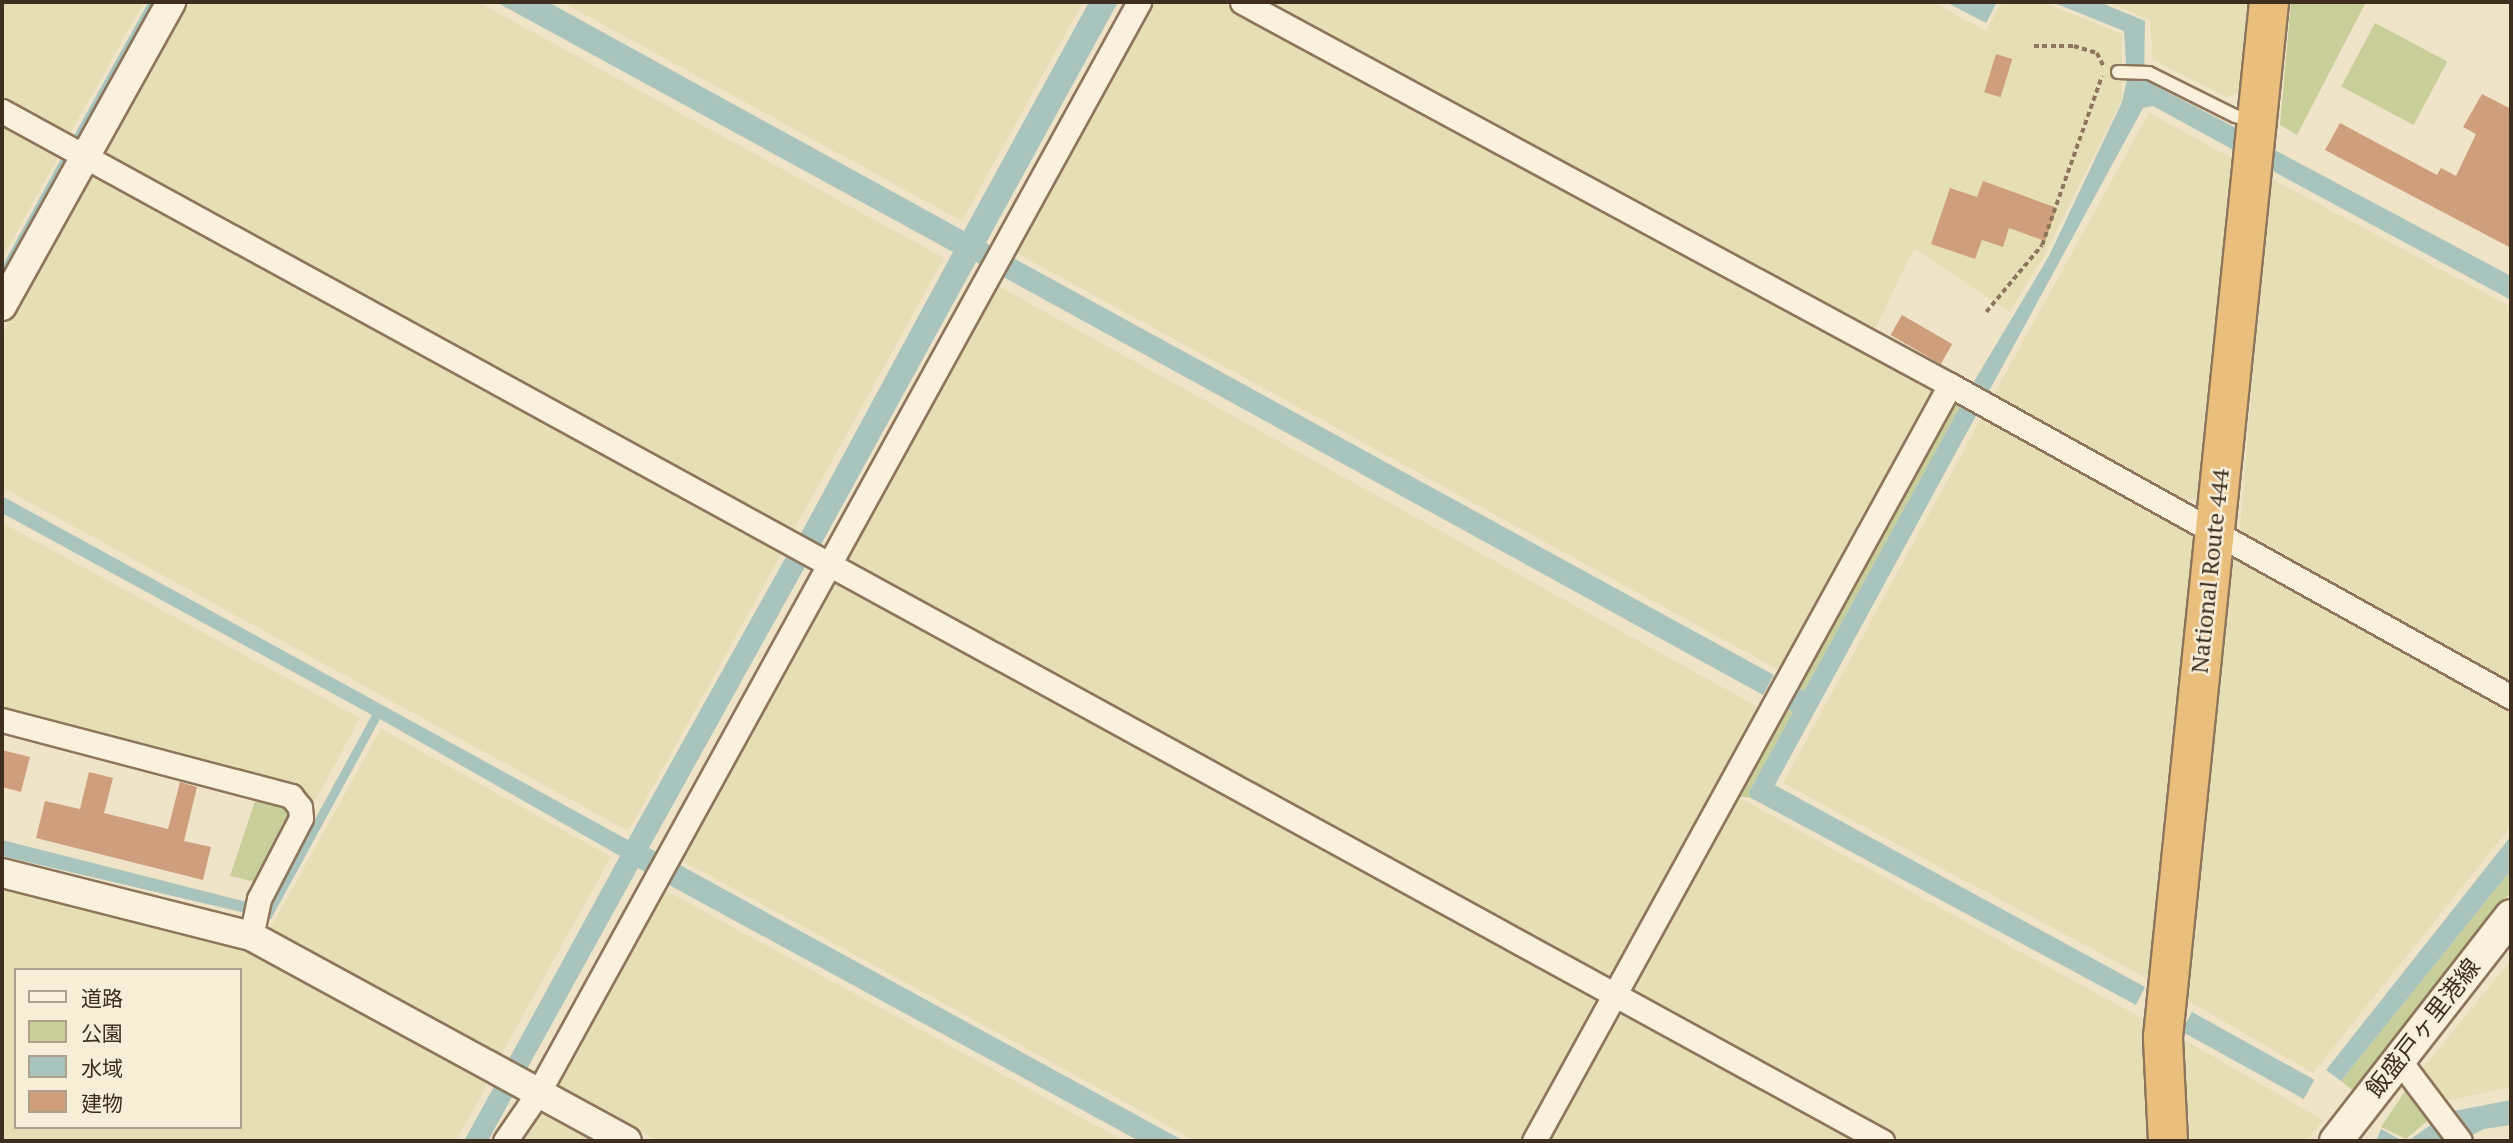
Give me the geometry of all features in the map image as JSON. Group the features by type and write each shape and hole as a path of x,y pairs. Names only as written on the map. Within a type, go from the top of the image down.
{"highway":[{"name":"National Route 444","path":"2168,1141 2163,1037 2269,2"}],"main road":[{"name":"飯盛戸ヶ里港線","path":"2336,1141 2511,916"}],"street":[{"path":"2,306 171,2"},
{"path":"505,1141 538,1093 1139,2"},
{"path":"1242,2 2215,529 2511,697"},
{"path":"2,111 1882,1141"},
{"path":"1534,1141 1950,385"},
{"path":"2,720 291,796 300,807 301,818 255,918"},
{"path":"2,873 255,918 538,1093 626,1141"},
{"path":"2399,1060 2460,1141"}],"lane":[{"path":"2118,72 2149,73 2235,116 2257,121"}],"path":[{"path":"1986,312 2042,245 2104,69 2096,53 2034,46"},
{"path":"2104,69 2118,72"}],"shaded area":[{"path":"2,2 144,2 68,137 2,101"},
{"path":"185,2 478,2 944,258 791,535 101,155"},
{"path":"562,2 1083,2 962,221"},
{"path":"1150,2 1223,2 1932,390 1779,670 1013,251"},
{"path":"1259,2 1933,2 1986,31 2002,2 2042,2 2122,34 2122,99 2044,256 2009,312 1914,248 1873,334"},
{"path":"2107,2 2251,2 2239,93 2227,97 2153,60 2150,20"},
{"path":"2149,113 2234,159 2201,499 2183,499 1993,396"},
{"path":"2,120 61,152 2,258"},
{"path":"93,169 784,549 628,831 2,487 2,334"},
{"path":"2270,178 2511,307 2511,685 2239,538"},
{"path":"995,284 1759,707 1605,984 841,561"},
{"path":"1983,415 2197,534 2152,981 1783,783"},
{"path":"2,523 360,718 315,801 293,788 2,712"},
{"path":"2229,552 2511,707 2511,826 2313,1073 2185,999"},
{"path":"834,578 1599,997 1520,1141 1196,1141 679,859"},
{"path":"381,729 611,857 500,1057 270,929"},
{"path":"1736,796 2145,1020 2149,1141 1899,1141 1627,992"},
{"path":"2,889 251,951 489,1081 456,1141 2,1141"},
{"path":"663,889 1124,1141 659,1141 556,1085"},
{"path":"2511,960 2511,1087 2440,1102 2420,1072"},
{"path":"1619,1007 1863,1141 1545,1141"},
{"path":"2181,1038 2323,1120 2306,1141 2191,1141"},
{"path":"537,1106 601,1141 517,1141"}],"green space":[{"path":"2291,2 2366,2 2297,135 2280,125"},
{"path":"2375,23 2447,61 2414,125 2341,87"},
{"path":"1952,401 1962,403 1804,691 1793,685"},
{"path":"1782,705 1793,712 1749,792 1751,798 1736,796"},
{"path":"258,792 286,798 296,815 259,883 230,876"},
{"path":"2511,870 2511,892 2355,1092 2341,1081"},
{"path":"2408,1087 2432,1117 2406,1139 2381,1127"}],"water":[{"path":"496,2 548,2 964,231 1089,2 1118,2 986,243 1774,675 1763,695 976,262 818,550 798,539 953,252"},
{"path":"1946,2 1997,2 1986,23"},
{"path":"2052,2 2099,2 2145,21 2144,80 2242,131 2239,153 2153,106 2143,108 1988,393 1972,385 2049,256 2122,102 2127,80 2124,31"},
{"path":"2273,149 2511,276 2511,300 2271,170"},
{"path":"1962,403 1978,412 1775,785 2145,987 2136,1005 1751,798 1749,792 1793,712 1782,705 1793,685 1804,691"},
{"path":"2,496 628,840 788,553 807,563 649,848 1184,1141 1139,1141 638,868 527,1069 509,1059 620,856 380,719 271,919 2,856 2,840 267,907 372,715 2,513"},
{"path":"2511,836 2511,870 2341,1081 2326,1070"},
{"path":"2192,1012 2314,1080 2304,1099 2181,1031"},
{"path":"496,1083 514,1093 488,1141 464,1141"},
{"path":"2511,1100 2511,1125 2484,1129 2460,1141 2408,1141 2449,1112"},
{"path":"2381,1129 2403,1141 2376,1141"}],"building":[{"path":"1996,54 2012,59 2001,97 1984,92"},
{"path":"2482,94 2511,109 2511,248 2325,150 2340,123 2437,175 2441,168 2456,176 2476,134 2463,127"},
{"path":"1983,181 2057,208 2045,241 2009,228 2003,247 1982,240 1975,259 1931,244 1950,188 1977,197"},
{"path":"1902,315 1952,344 1941,364 1890,335"},
{"path":"2,750 30,757 21,792 2,787"},
{"path":"89,772 113,778 104,813 168,829 180,782 197,787 184,841 211,847 203,880 36,838 45,801 80,809"}],"waterway":[{"path":"75,140 152,2"},
{"path":"2,273 65,158"}]}
